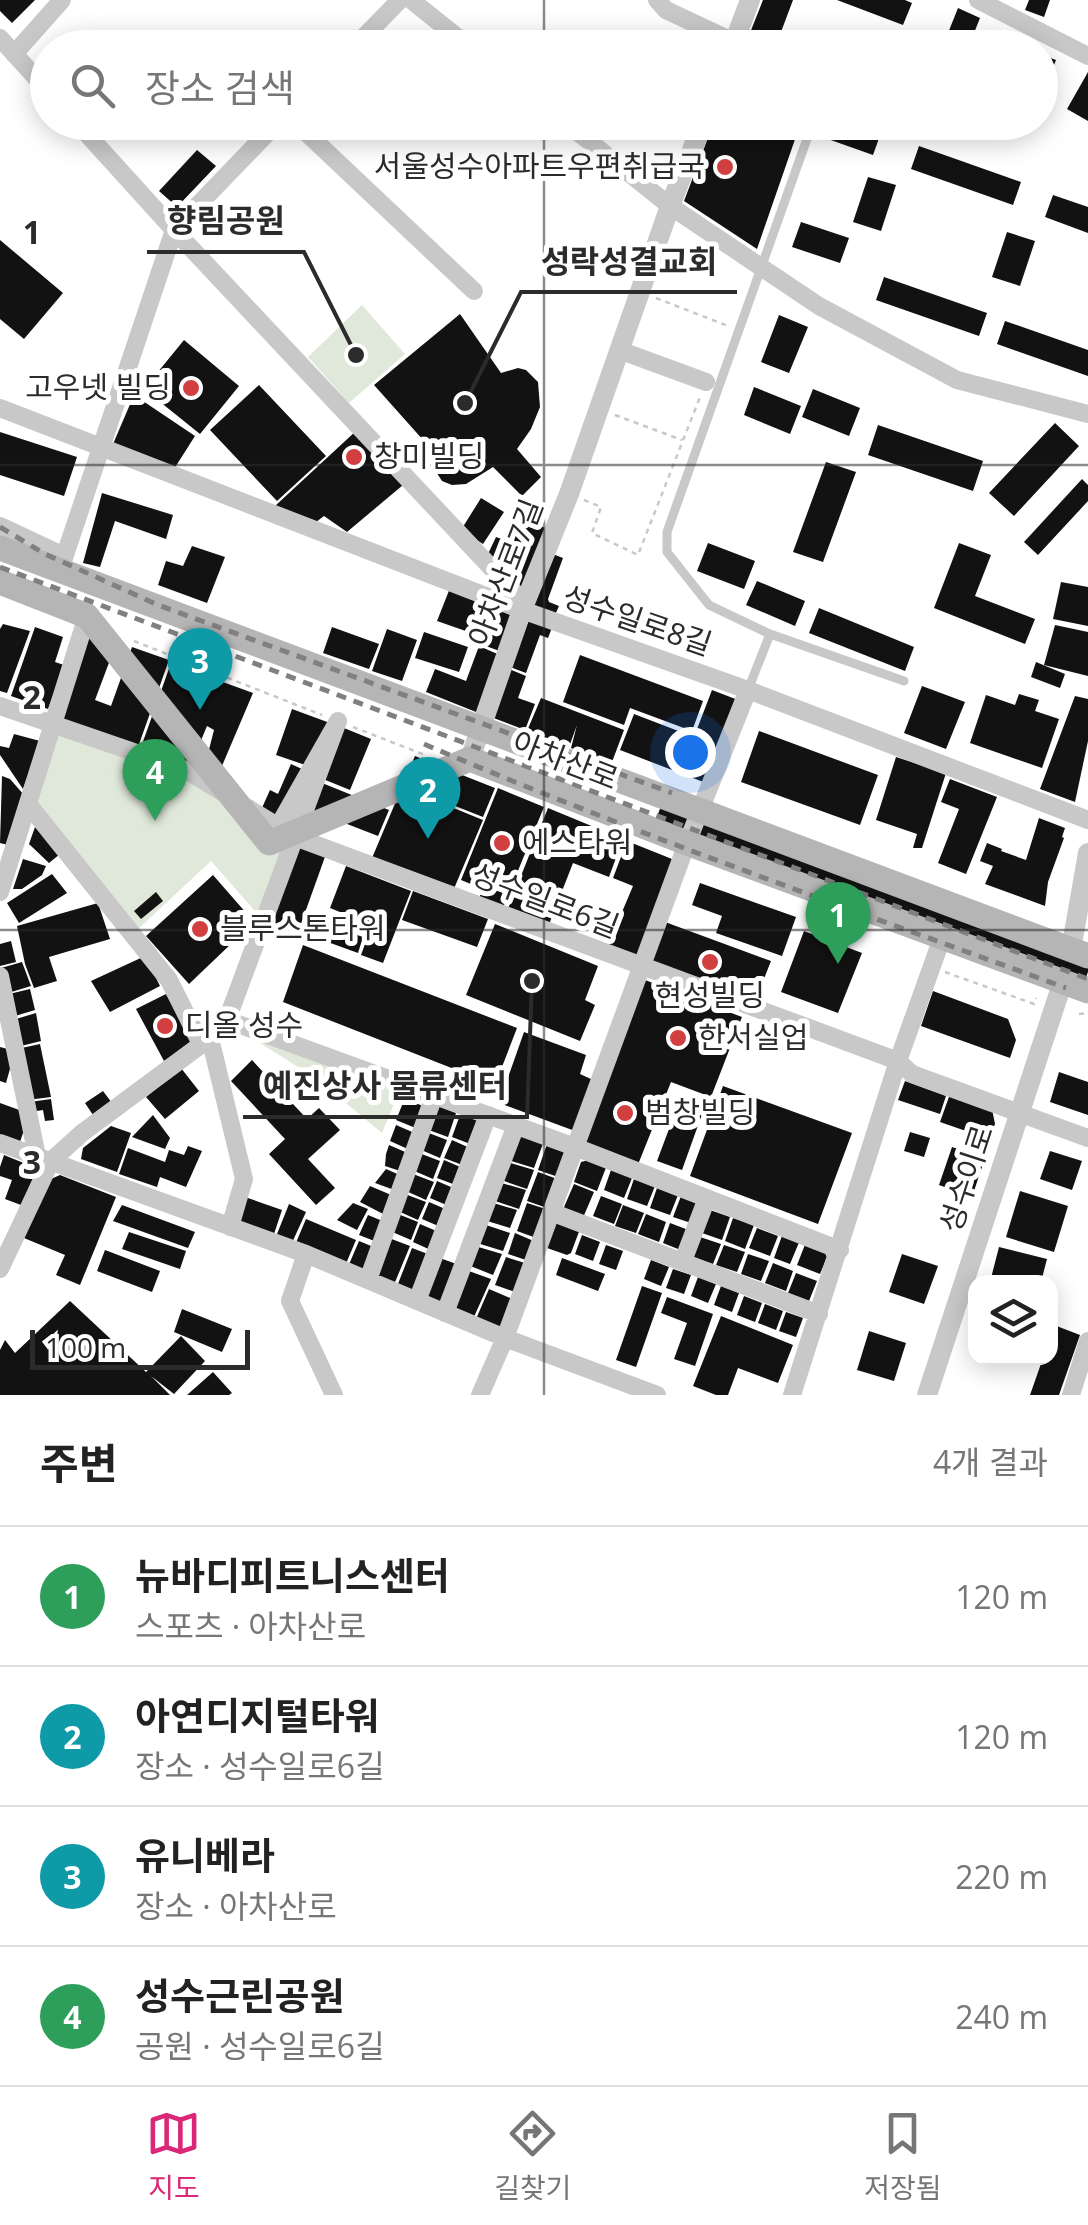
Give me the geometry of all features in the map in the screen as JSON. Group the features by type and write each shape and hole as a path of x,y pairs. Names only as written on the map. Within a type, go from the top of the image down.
{"main road":[{"name":"아차산로","path":"0,548 62,563 481,728 942,938 1063,981 1084,1002"},
{"path":"0,582 87,616 269,843"},
{"name":"아차산로","path":"269,843 470,760 694,827 1079,953"}],"street":[{"path":"35,30 62,0"},
{"path":"371,30 400,0"},
{"path":"411,0 448,30"},
{"path":"656,0 666,10 705,30"},
{"path":"738,30 750,0"},
{"path":"978,0 1037,30"},
{"path":"14,54 30,36"},
{"path":"0,38 30,71"},
{"path":"1058,41 1088,56"},
{"path":"92,140 514,593 522,610"},
{"path":"62,563 174,230 261,140"},
{"path":"314,140 474,291"},
{"path":"588,140 670,206 818,306 957,380 1088,414"},
{"name":"아차산로7길","path":"470,760 696,140"},
{"path":"619,350 706,382"},
{"name":"성수일로8길","path":"0,408 522,610 748,690 1088,820"},
{"name":"아차산로","path":"0,526 62,563"},
{"path":"0,892 87,616"},
{"path":"480,1395 505,1338 748,690"},
{"name":"성수일로6길","path":"0,706 186,770 296,837 898,1061 912,1074 1088,1138"},
{"path":"0,1269 44,1159 206,1041 227,1020 338,721 269,843"},
{"path":"28,804 169,980 206,1041 244,1179 230,1226"},
{"path":"1079,953 1088,853"},
{"path":"792,1395 898,1061 942,938"},
{"path":"0,976 44,1159"},
{"name":"성수이로","path":"927,1395 1063,981"},
{"path":"227,1020 575,1146 840,1250"},
{"path":"368,1280 434,1096"},
{"path":"417,1301 488,1115"},
{"path":"445,1313 516,1125"},
{"path":"0,1143 306,1254 505,1338 657,1395"},
{"path":"683,1262 707,1198"},
{"path":"551,1212 819,1314"},
{"path":"306,1254 290,1301 334,1395"},
{"path":"1071,1395 1087,1345"}],"lane":[{"path":"808,140 667,532 667,552 709,605 770,634 904,682"},
{"path":"748,690 770,634"}],"path":[{"path":"640,292 728,326"},
{"path":"569,494 601,507 592,533 638,555 706,382"},
{"path":"600,409 683,440"},
{"path":"941,971 1034,1004 1036,998"},
{"path":"1084,1002 1088,1013"}],"shaded area":[{"path":"362,305 405,354 349,403 308,357"},
{"path":"58,731 183,776 290,838 261,918 211,861 136,931 36,803"},
{"path":"244,1033 399,1092 382,1133 317,1079"}],"building":[{"path":"0,0 35,0 12,23 0,11"},
{"path":"763,0 793,0 782,30 751,30"},
{"path":"837,0 905,0 912,3 903,25"},
{"path":"1029,0 1050,0 1044,17 1025,10"},
{"path":"958,8 980,18 975,30 949,30"},
{"path":"1088,72 1088,121 1067,109"},
{"path":"707,140 795,140 757,249 684,201"},
{"path":"831,140 878,140 873,155"},
{"path":"919,146 1021,182 1013,205 911,169"},
{"path":"197,150 216,166 177,207 159,191"},
{"path":"868,177 896,185 881,231 853,222"},
{"path":"1053,195 1088,207 1088,233 1045,217"},
{"path":"801,222 849,238 840,263 792,247"},
{"path":"1007,232 1035,241 1020,286 992,277"},
{"path":"0,240 63,293 24,339 0,319"},
{"path":"884,277 987,313 979,336 876,300"},
{"path":"460,314 501,373 518,368 538,382 540,407 517,449 541,477 522,496 493,467 466,484 442,481 431,464 432,450 374,385"},
{"path":"779,315 808,327 789,373 761,362"},
{"path":"1005,321 1088,350 1088,376 997,344"},
{"name":"고우넷 빌딩","path":"184,340 239,386 200,434 144,389"},
{"path":"259,385 326,456 277,501 210,430"},
{"path":"754,387 801,406 790,434 744,415"},
{"path":"813,389 860,408 849,436 802,417"},
{"path":"134,395 195,436 174,469 113,444"},
{"path":"1055,423 1079,446 1014,516 989,493"},
{"path":"878,425 983,461 973,491 868,455"},
{"name":"창미빌딩","path":"357,430 403,485 347,532 324,516 316,522 275,506"},
{"path":"0,432 77,457 64,496 0,475"},
{"path":"826,462 856,472 823,562 793,552"},
{"path":"1082,479 1088,485 1088,501 1038,555 1024,542"},
{"path":"102,493 173,515 166,539 115,521 100,567 83,563"},
{"path":"481,498 504,512 483,544 461,530"},
{"path":"520,516 549,530 526,595 487,556 496,537 507,541"},
{"path":"708,543 755,561 744,589 697,571"},
{"path":"959,543 991,555 975,596 1035,619 1025,644 934,608"},
{"path":"192,546 225,557 207,603 158,585 166,561 183,566"},
{"path":"550,553 563,558 548,599 559,606 555,615 535,608 533,603"},
{"path":"757,581 805,601 795,626 746,605"},
{"path":"1061,582 1088,587 1088,626 1053,619"},
{"path":"450,588 514,610 502,652 478,643 480,636 437,621"},
{"path":"819,608 914,647 905,671 809,633"},
{"path":"529,616 553,625 548,638 540,635 526,673 510,667"},
{"path":"3,624 30,631 7,693 0,691"},
{"path":"1055,625 1088,632 1088,676 1044,665"},
{"path":"35,627 63,637 55,662 64,665 48,709 11,696"},
{"path":"332,627 379,644 369,669 323,653"},
{"path":"387,629 417,640 402,681 372,671"},
{"path":"424,632 468,647 459,672 415,658"},
{"path":"89,635 116,644 95,700 111,706 132,647 169,660 138,747 60,720"},
{"path":"479,646 502,656 481,714 426,692 435,669 466,681"},
{"path":"580,655 703,701 692,731 630,708 624,725 563,702"},
{"path":"1036,662 1065,674 1060,688 1031,677"},
{"path":"171,663 253,693 216,780 203,773 214,730 207,726 190,767 140,750"},
{"path":"509,669 526,676 518,698 535,704 525,730 491,717"},
{"path":"922,686 965,702 946,749 904,733"},
{"path":"712,690 738,700 706,783 620,750 634,714 694,737"},
{"path":"1019,694 1039,700 1035,711 1059,719 1042,768 970,743 986,695 1015,705"},
{"path":"1075,696 1088,699 1088,741 1075,802 1040,789"},
{"path":"541,698 624,730 612,762 571,748 577,725 569,747 527,731"},
{"path":"292,709 330,723 314,768 276,755"},
{"path":"344,728 371,739 350,790 323,779"},
{"path":"759,731 878,775 860,825 741,782"},
{"path":"14,734 40,741 23,789 0,755 0,746 9,748"},
{"path":"415,756 449,770 437,799 403,785"},
{"path":"896,757 946,773 922,848 913,848 917,834 876,820"},
{"path":"291,764 313,774 294,828 261,810 270,790 278,794"},
{"path":"452,771 495,788 483,817 440,800"},
{"path":"2,776 24,795 8,845 0,843"},
{"path":"950,779 997,797 966,874 938,863 959,809 941,802"},
{"path":"322,783 389,810 378,836 311,810"},
{"path":"402,787 483,820 453,891 372,858"},
{"name":"에스타워","path":"498,788 544,807 502,910 478,900 483,889 461,880"},
{"path":"668,788 1088,943 1088,972 1078,999 648,840"},
{"path":"548,808 623,839 609,877 573,863 548,927 507,911"},
{"path":"1039,818 1065,828 1048,882 1045,906 985,884 993,866 980,861 987,843 1026,860"},
{"path":"35,827 41,829 60,854 49,863 29,844"},
{"path":"627,841 677,861 639,962 606,950 633,886 613,878"},
{"path":"298,844 326,854 297,935 268,925"},
{"path":"23,859 46,866 42,875 22,889 13,889"},
{"path":"346,866 411,891 383,963 361,955 372,925 330,908"},
{"path":"52,874 67,893 19,923 7,903"},
{"name":"블루스톤타워","path":"213,875 254,922 189,984 146,936"},
{"path":"700,883 796,917 782,956 716,933 722,916 692,905"},
{"path":"413,891 488,919 477,947 402,920"},
{"path":"156,892 163,901 141,919 134,911"},
{"path":"98,903 110,939 49,957 57,981 34,988 17,926"},
{"path":"309,917 363,937 358,953 303,933"},
{"name":"현성빌딩","path":"665,922 771,961 754,1004 649,964"},
{"path":"495,924 598,966 585,1000 595,1005 580,1041 466,995"},
{"path":"804,931 862,953 838,1013 781,992"},
{"path":"11,941 16,962 0,966 0,944"},
{"path":"303,945 517,1028 495,1085 283,1002"},
{"path":"145,956 160,986 110,1012 91,981"},
{"path":"22,962 31,986 8,993 1,968"},
{"name":"한서실업","path":"645,980 742,1017 711,1097 671,1082 637,1167 580,1145"},
{"path":"30,989 35,1010 15,1016 9,994"},
{"path":"933,991 1008,1019 1016,1040 1010,1058 921,1026"},
{"name":"디올 성수","path":"166,994 194,1042 164,1061 136,1009"},
{"path":"36,1013 41,1041 21,1046 16,1019"},
{"path":"524,1032 586,1055 580,1074 593,1080 575,1131 499,1103"},
{"path":"40,1044 51,1097 27,1100 17,1049"},
{"path":"0,1047 15,1051 6,1083 0,1081"},
{"path":"252,1060 307,1119 319,1108 340,1130 308,1159 335,1188 316,1205 269,1154 285,1139 231,1081"},
{"path":"181,1068 199,1091 165,1119 146,1097"},
{"path":"1059,1072 1088,1082 1088,1115 1050,1102"},
{"path":"905,1081 946,1096 940,1114 898,1100"},
{"path":"723,1086 852,1133 818,1224 690,1176"},
{"path":"103,1091 112,1103 93,1115 85,1103"},
{"path":"950,1094 992,1109 995,1124 989,1139 940,1122"},
{"path":"681,1097 705,1106 682,1170 657,1161"},
{"path":"405,1098 427,1108 418,1129 396,1120"},
{"path":"51,1099 54,1120 45,1121 43,1110 31,1112 30,1102"},
{"path":"0,1103 22,1111 24,1130 20,1142 0,1135"},
{"path":"435,1105 456,1113 448,1137 426,1129"},
{"path":"153,1115 170,1138 165,1149 132,1137"},
{"path":"460,1115 483,1122 473,1145 452,1137"},
{"path":"396,1125 417,1134 410,1150 390,1141"},
{"path":"111,1126 131,1133 117,1172 81,1159 83,1148"},
{"path":"426,1132 447,1140 440,1158 419,1149"},
{"path":"910,1132 930,1138 924,1157 904,1151"},
{"path":"518,1133 544,1141 534,1168 508,1160"},
{"path":"452,1140 472,1149 465,1166 444,1158"},
{"path":"548,1141 571,1149 561,1178 538,1170"},
{"path":"389,1145 410,1154 403,1172 385,1166"},
{"path":"188,1146 202,1151 186,1187 160,1177 157,1187 119,1174 128,1148 165,1162 169,1150 184,1155"},
{"path":"952,1147 985,1158 972,1197 939,1185"},
{"path":"1050,1151 1082,1161 1072,1190 1040,1179"},
{"path":"419,1153 440,1161 433,1179 412,1170"},
{"path":"4,1155 31,1166 34,1176 21,1205 5,1199 12,1180 0,1176"},
{"path":"593,1159 607,1165 597,1191 574,1182 581,1162"},
{"path":"444,1160 465,1169 458,1186 437,1178"},
{"path":"507,1162 534,1170 527,1189 501,1180"},
{"path":"386,1169 402,1176 397,1191 375,1183"},
{"path":"611,1170 632,1178 624,1198 604,1190"},
{"path":"538,1172 560,1180 550,1209 527,1201"},
{"path":"413,1174 434,1182 426,1200 406,1191"},
{"path":"60,1175 116,1197 80,1285 56,1275 65,1255 24,1238 51,1179"},
{"path":"634,1179 655,1186 647,1206 627,1199"},
{"path":"437,1181 458,1190 451,1207 430,1198"},
{"path":"498,1182 526,1190 519,1209 492,1200"},
{"path":"574,1184 594,1192 582,1220 567,1214 564,1207"},
{"path":"370,1186 396,1197 387,1216 360,1202"},
{"path":"657,1188 678,1195 670,1215 650,1208"},
{"path":"1020,1191 1068,1206 1054,1252 1006,1237"},
{"path":"405,1194 426,1202 418,1220 398,1211"},
{"path":"601,1196 622,1204 614,1224 593,1216"},
{"path":"681,1196 701,1204 694,1224 673,1217"},
{"path":"245,1197 282,1210 273,1237 242,1225 238,1217"},
{"path":"429,1202 450,1211 443,1228 422,1219"},
{"path":"490,1202 517,1210 510,1228 484,1220"},
{"path":"353,1203 368,1209 357,1230 337,1220"},
{"path":"527,1203 549,1210 539,1239 517,1231"},
{"path":"289,1204 306,1212 291,1245 275,1239"},
{"path":"122,1205 195,1232 188,1248 113,1221"},
{"path":"623,1205 644,1213 636,1233 615,1226"},
{"path":"710,1210 730,1217 722,1240 702,1233"},
{"path":"398,1214 418,1222 411,1240 390,1231"},
{"path":"646,1214 666,1222 659,1242 638,1234"},
{"path":"368,1215 385,1222 377,1242 359,1235"},
{"path":"733,1218 754,1225 745,1249 725,1241"},
{"path":"306,1219 356,1240 345,1266 295,1245"},
{"path":"557,1221 580,1229 567,1255 547,1248"},
{"path":"670,1223 691,1231 683,1251 663,1243"},
{"path":"420,1224 441,1233 433,1251 413,1242"},
{"path":"483,1224 510,1233 503,1251 477,1243"},
{"path":"757,1228 778,1236 770,1256 749,1248"},
{"path":"129,1232 186,1251 180,1269 122,1249"},
{"path":"515,1233 536,1242 529,1261 508,1254"},
{"path":"783,1233 800,1240 790,1264 774,1258"},
{"path":"582,1235 600,1242 593,1261 575,1254"},
{"path":"700,1237 721,1244 713,1264 692,1257"},
{"path":"389,1238 410,1246 393,1287 373,1279"},
{"path":"359,1241 376,1248 365,1275 347,1269"},
{"path":"806,1242 823,1249 827,1257 820,1274 797,1265"},
{"path":"606,1245 623,1251 616,1270 599,1264"},
{"path":"724,1245 745,1252 737,1272 716,1265"},
{"path":"475,1246 502,1254 493,1275 468,1265"},
{"path":"999,1247 1047,1259 1043,1275 992,1275"},
{"path":"412,1248 433,1256 416,1297 396,1289"},
{"path":"105,1250 160,1271 152,1292 97,1271"},
{"path":"748,1254 769,1261 761,1281 741,1274"},
{"path":"902,1254 938,1266 924,1304 889,1292"},
{"path":"437,1257 462,1266 445,1306 421,1299"},
{"path":"506,1257 528,1264 518,1293 495,1285"},
{"path":"562,1258 605,1274 598,1291 556,1275"},
{"path":"651,1260 669,1267 661,1286 644,1279"},
{"path":"773,1263 793,1271 786,1291 765,1283"},
{"path":"673,1269 691,1275 684,1294 666,1288"},
{"path":"466,1270 491,1279 473,1319 449,1310"},
{"path":"796,1273 817,1281 809,1301 788,1293"},
{"path":"698,1277 716,1284 708,1303 691,1296"},
{"path":"642,1286 662,1293 636,1367 616,1360"},
{"path":"721,1286 739,1293 732,1312 714,1305"},
{"path":"489,1289 515,1300 504,1330 476,1319"},
{"path":"744,1296 762,1303 755,1322 737,1315"},
{"path":"667,1297 713,1314 695,1366 674,1359 687,1323 661,1313"},
{"path":"70,1301 146,1372 181,1336 205,1361 174,1394 151,1376 170,1395 0,1395 0,1350 5,1340 15,1353"},
{"path":"765,1304 783,1311 776,1330 758,1323"},
{"path":"182,1309 232,1329 222,1352 174,1332"},
{"path":"786,1312 803,1318 796,1337 779,1331"},
{"path":"721,1316 793,1345 778,1383 738,1368 728,1395 693,1386"},
{"path":"1058,1327 1080,1335 1059,1395 1030,1395 1041,1365 1058,1365"},
{"path":"869,1331 906,1343 894,1381 857,1370"},
{"path":"213,1372 232,1393 187,1395"}],"railway":[{"path":"0,527 45,554 158,605 672,793"},
{"path":"0,567 1088,979"},
{"path":"424,744 663,840 1066,988"}],"place":[{"name":"서울성수아파트우편취급국","path":"725,167"},
{"name":"향림공원","path":"356,355"},
{"name":"고우넷 빌딩","path":"191,388"},
{"name":"성락성결교회","path":"465,403"},
{"name":"창미빌딩","path":"354,457"},
{"name":"유니베라","path":"200,710"},
{"name":"성수근린공원","path":"155,821"},
{"name":"아연디지털타워","path":"428,839"},
{"name":"에스타워","path":"502,843"},
{"name":"블루스톤타워","path":"200,929"},
{"name":"현성빌딩","path":"710,962"},
{"name":"뉴바디피트니스센터","path":"838,964"},
{"name":"예진상사 물류센터","path":"532,981"},
{"name":"디올 성수","path":"165,1026"},
{"name":"한서실업","path":"678,1038"},
{"name":"범창빌딩","path":"625,1113"}]}
